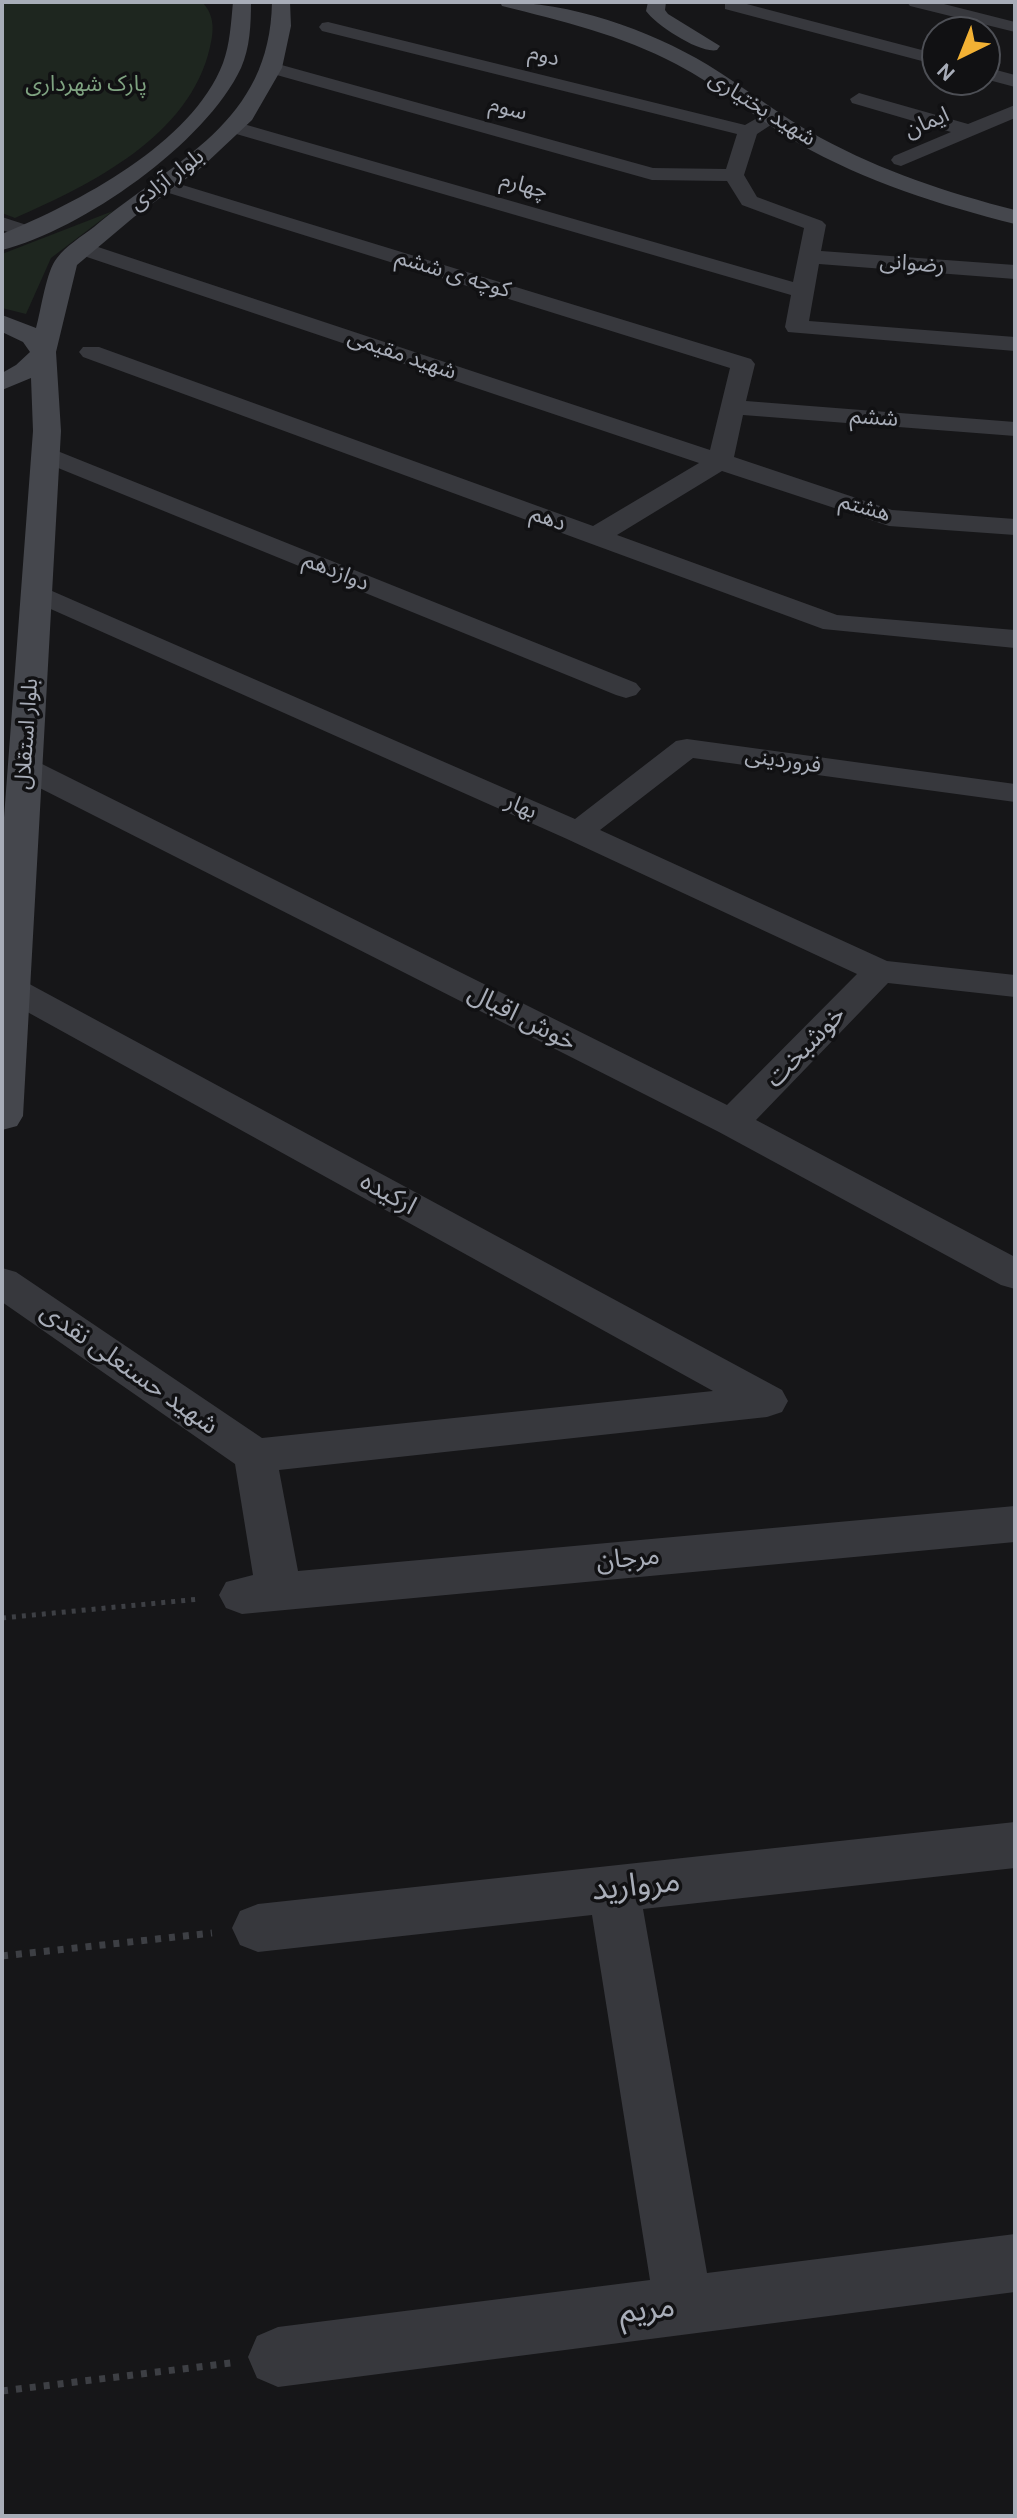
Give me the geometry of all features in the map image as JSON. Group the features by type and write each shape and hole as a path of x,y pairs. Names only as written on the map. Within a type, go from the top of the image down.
{"main road":[{"name":"بلوار آزادی","path":"2,243 28,233 96,197 153,158 203,113 231,68 241,26 242,2"},
{"name":"بلوار آزادی","path":"43,352 66,262 194,162 245,116 272,68 281,26 281,2"},
{"name":"شهید بختیاری","path":"509,2 606,27 637,39 685,60 809,141 866,170 964,205 1015,217"},
{"name":"شهید بختیاری","path":"657,2 655,11 661,18 728,56"},
{"path":"878,148 928,169"},
{"path":"955,179 1015,198"},
{"path":"2,323 28,333 39,342 43,352 37,363 24,373 2,382"},
{"name":"بلوار استقلال","path":"2,1116 6,988 25,768 45,454 43,352"}],"street":[{"path":"916,2 1015,27"},
{"path":"731,5 921,56"},
{"name":"دوم","path":"328,27 748,131"},
{"name":"سوم","path":"272,68 652,174 734,175"},
{"path":"859,99 970,131"},
{"name":"ایمان","path":"901,160 1015,111"},
{"path":"773,117 748,131 734,175 749,201 815,225 796,327 1015,344"},
{"name":"چهارم","path":"233,127 802,291"},
{"name":"کوچه ی ششم","path":"163,185 743,364 733,407"},
{"path":"2,223 28,233"},
{"name":"شهید مقیمی","path":"83,248 720,461"},
{"name":"رضوانی","path":"809,257 1015,272"},
{"name":"دهم","path":"91,352 833,623 1015,639"},
{"path":"596,536 720,461 733,407"},
{"name":"ششم","path":"733,407 1015,429"},
{"name":"دوازدهم","path":"45,454 626,689"},
{"name":"هشتم","path":"720,461 889,518 1015,527"},
{"name":"بهار","path":"36,592 578,832 880,971 1015,986"},
{"name":"فروردینی","path":"578,832 687,748 1015,793"},
{"name":"خوش اقبال","path":"25,768 732,1123 1015,1275"},
{"name":"خوشبخت","path":"732,1123 880,971"},
{"name":"ارکیده","path":"6,988 767,1401 255,1456"},
{"name":"شهید حسنعلی نقدی","path":"2,1282 255,1456"},
{"path":"255,1456 260,1593"},
{"name":"مرجان","path":"260,1593 1015,1524"},
{"name":"مروارید","path":"258,1928 1015,1845"},
{"path":"614,1888 683,2305"},
{"name":"مریم","path":"278,2357 1015,2263"}],"path":[{"path":"2,1618 260,1593"},
{"path":"2,1956 258,1928"},
{"path":"2,2391 278,2357"}],"green space":[{"name":"پارک شهرداری","path":"2,2 202,2 212,23 210,47 199,79 182,106 160,131 105,172 15,218 2,213"},
{"path":"113,211 51,258 26,314 2,308 2,254"}]}
